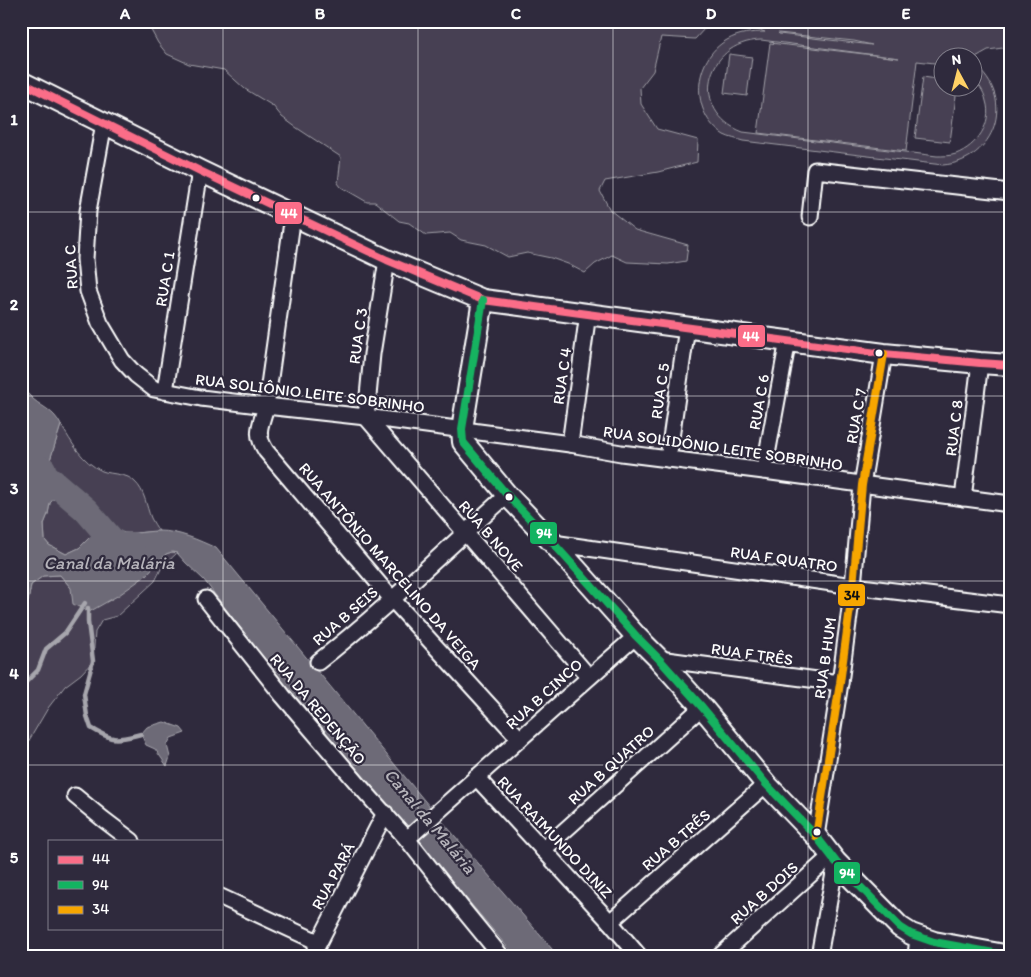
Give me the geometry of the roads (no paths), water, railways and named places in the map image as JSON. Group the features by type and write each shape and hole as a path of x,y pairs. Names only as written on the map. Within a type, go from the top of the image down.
{"street":[{"path":"21,82 200,171 386,260 483,300 884,354 1010,365"},
{"name":"RUA C","path":"104,123 88,211 85,259 88,290 100,324 122,360 136,375 160,390"},
{"path":"810,216 815,170 1010,192"},
{"name":"RUA C 1","path":"160,390 200,171"},
{"name":"RUA ANTÔNIO MARCELINO DA VEIGA","path":"293,216 266,406 258,433 261,443 392,599 520,739"},
{"name":"RUA C 3","path":"366,416 372,354 386,260"},
{"path":"483,300 462,429 463,442 506,495 553,543 659,659 766,784 816,836 833,859 900,927 911,934 917,946 934,942 1010,956"},
{"name":"RUA C 4","path":"570,444 588,314"},
{"name":"RUA C 5","path":"668,459 687,327"},
{"name":"RUA C 6","path":"764,471 788,340"},
{"name":"RUA C 7","path":"862,484 884,354"},
{"name":"RUA C 8","path":"963,498 980,363"},
{"name":"RUA SOLIÔNIO LEITE SOBRINHO","path":"160,390 201,398 366,416 462,429"},
{"name":"RUA B NOVE","path":"366,416 589,677"},
{"name":"RUA SOLIDÔNIO LEITE SOBRINHO","path":"462,429 620,453 1010,504"},
{"name":"RUA B HUM","path":"816,836 853,586 862,484"},
{"name":"RUA B SEIS","path":"318,662 392,599 506,495"},
{"name":"RUA F QUATRO","path":"553,543 853,586 1010,605"},
{"name":"RUA DA REDENÇÃO","path":"206,599 283,696 407,839 501,956"},
{"name":"RUA B CINCO","path":"476,777 636,636"},
{"name":"RUA F TRÊS","path":"659,659 840,683"},
{"name":"RUA B QUATRO","path":"543,850 702,707"},
{"name":"RUA RAIMUNDO DINIZ","path":"407,839 476,777 639,956"},
{"name":"RUA B TRÊS","path":"610,922 766,784"},
{"path":"75,796 131,840"},
{"name":"RUA PARÁ","path":"312,956 385,813"},
{"path":"818,956 833,859"},
{"name":"RUA B DOIS","path":"720,956 833,859"},
{"path":"222,897 318,942"}],"water":[{"name":"Canal da Malária","path":"21,387 52,413 61,425 50,460 53,468 68,479 74,492 58,494 50,503 44,524 45,540 49,545 66,554 79,548 92,535 113,529 125,533 159,531 174,533 188,536 216,548 424,800 558,956 515,956 263,658 204,580 177,553 166,554 144,577 119,595 89,612 73,604 71,588 60,575 43,576 31,585 28,602 21,594"},
{"path":"164,722 181,728 185,733 171,738 167,745 170,757 167,766 155,749 146,745 141,734 147,727"}],"waterway":[{"name":"Canal da Malária","path":"43,469 44,474 86,510 117,546 132,545"},
{"path":"21,687 38,670 46,649 65,633 85,603"},
{"path":"88,608 93,661 84,694 91,728 115,739 141,734"}]}
